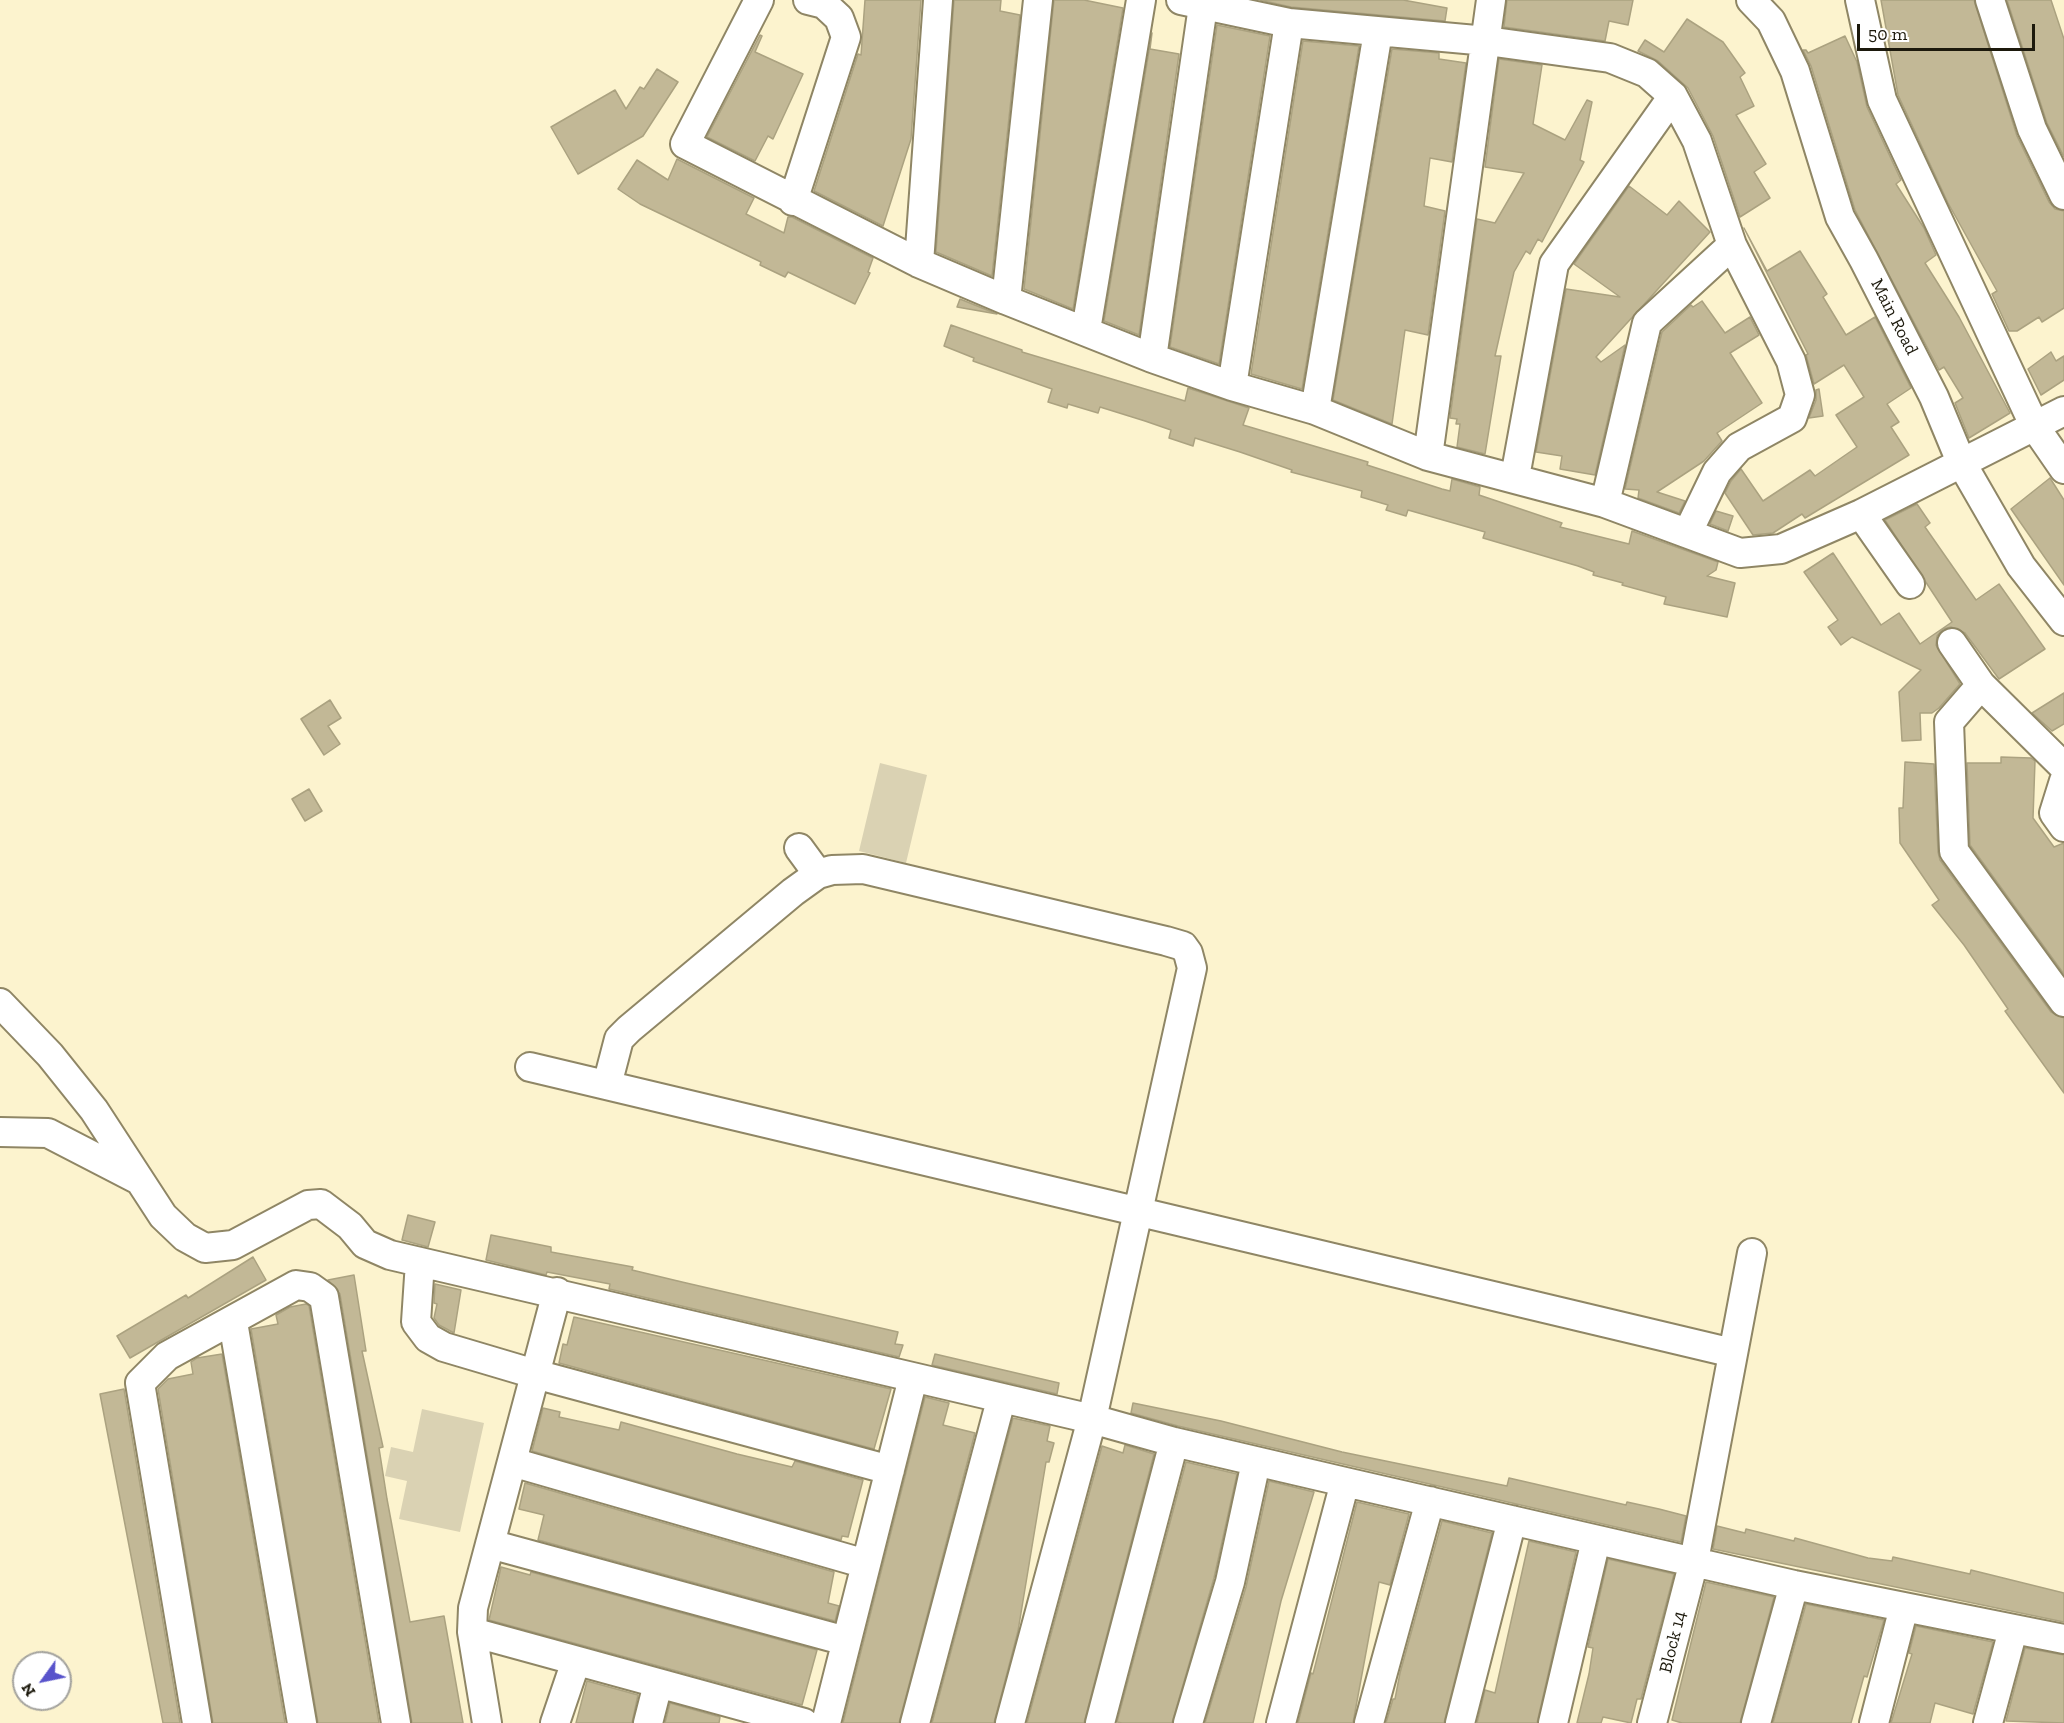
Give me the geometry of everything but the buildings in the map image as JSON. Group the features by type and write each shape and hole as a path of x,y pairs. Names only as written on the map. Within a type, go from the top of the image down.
{"street":[{"path":"759,0 685,144 793,201 919,263 1006,300 1152,358 1232,386 1315,410 1428,456 1515,477 1605,503 1688,532 1740,554 1781,549 1861,514 2064,411"},
{"path":"793,201 846,37 839,18 824,4 808,0"},
{"path":"919,263 938,0"},
{"path":"1006,300 1038,0"},
{"path":"1086,330 1141,0"},
{"path":"1428,456 1491,0"},
{"name":"Main Road","path":"1751,0 1771,21 1795,71 1840,218 1924,376 1962,462 2021,566 2064,621"},
{"path":"1860,0 1882,100 2035,426 2064,469"},
{"path":"1990,0 2032,129 2064,195"},
{"path":"1152,358 1192,3 1289,23 1487,41 1610,58 1647,73 1673,96 1697,141 1732,245 1791,361 1800,395 1792,418 1739,447 1717,472 1688,532"},
{"path":"1232,386 1289,23"},
{"path":"1315,410 1378,32"},
{"path":"1515,477 1554,264 1673,96"},
{"path":"1605,503 1647,323 1732,245"},
{"path":"1861,514 1910,584"},
{"path":"1952,643 1981,685 2064,767"},
{"path":"1981,685 1949,722 1954,851 2064,1002"},
{"path":"2064,781 2055,813 2064,827"},
{"path":"799,848 818,874"},
{"path":"607,1085 619,1039 793,892 818,874 850,867 863,868 1183,946 1188,953 1192,969 1092,1419 1010,1723"},
{"path":"0,1003 65,1073 94,1110 163,1216 185,1237 205,1248 232,1245 308,1205 321,1204 350,1226 365,1244 390,1255 557,1292 1001,1400 1092,1419 1256,1462 1596,1540 1794,1585 2064,1639"},
{"path":"530,1067 1733,1353"},
{"path":"0,1132 48,1133 140,1181"},
{"name":"Block 14","path":"1652,1723 1694,1561 1752,1253"},
{"path":"420,1262 416,1322 428,1338 444,1347 534,1374 890,1470"},
{"path":"197,1723 140,1383 166,1356 233,1322 296,1285 310,1287 324,1297 396,1723"},
{"path":"487,1723 472,1632 473,1608 557,1292"},
{"path":"233,1322 302,1723"},
{"path":"826,1723 913,1378"},
{"path":"915,1723 1001,1400"},
{"path":"1100,1723 1174,1442"},
{"path":"512,1462 866,1564"},
{"path":"1188,1723 1230,1582 1256,1462"},
{"path":"1281,1723 1345,1482"},
{"path":"1369,1723 1430,1501"},
{"path":"1460,1723 1512,1520"},
{"path":"1553,1723 1596,1540"},
{"path":"490,1544 846,1641"},
{"path":"1756,1723 1794,1585"},
{"path":"1874,1723 1904,1607"},
{"path":"1988,1723 2013,1630"},
{"path":"472,1632 658,1684 740,1715 804,1723"},
{"path":"555,1723 576,1661"},
{"path":"648,1723 658,1684"}],"shaded area":[{"path":"880,763 927,775 906,863 859,851"},
{"path":"422,1409 484,1423 460,1532 399,1519 407,1481 385,1476 391,1447 413,1452"}]}
